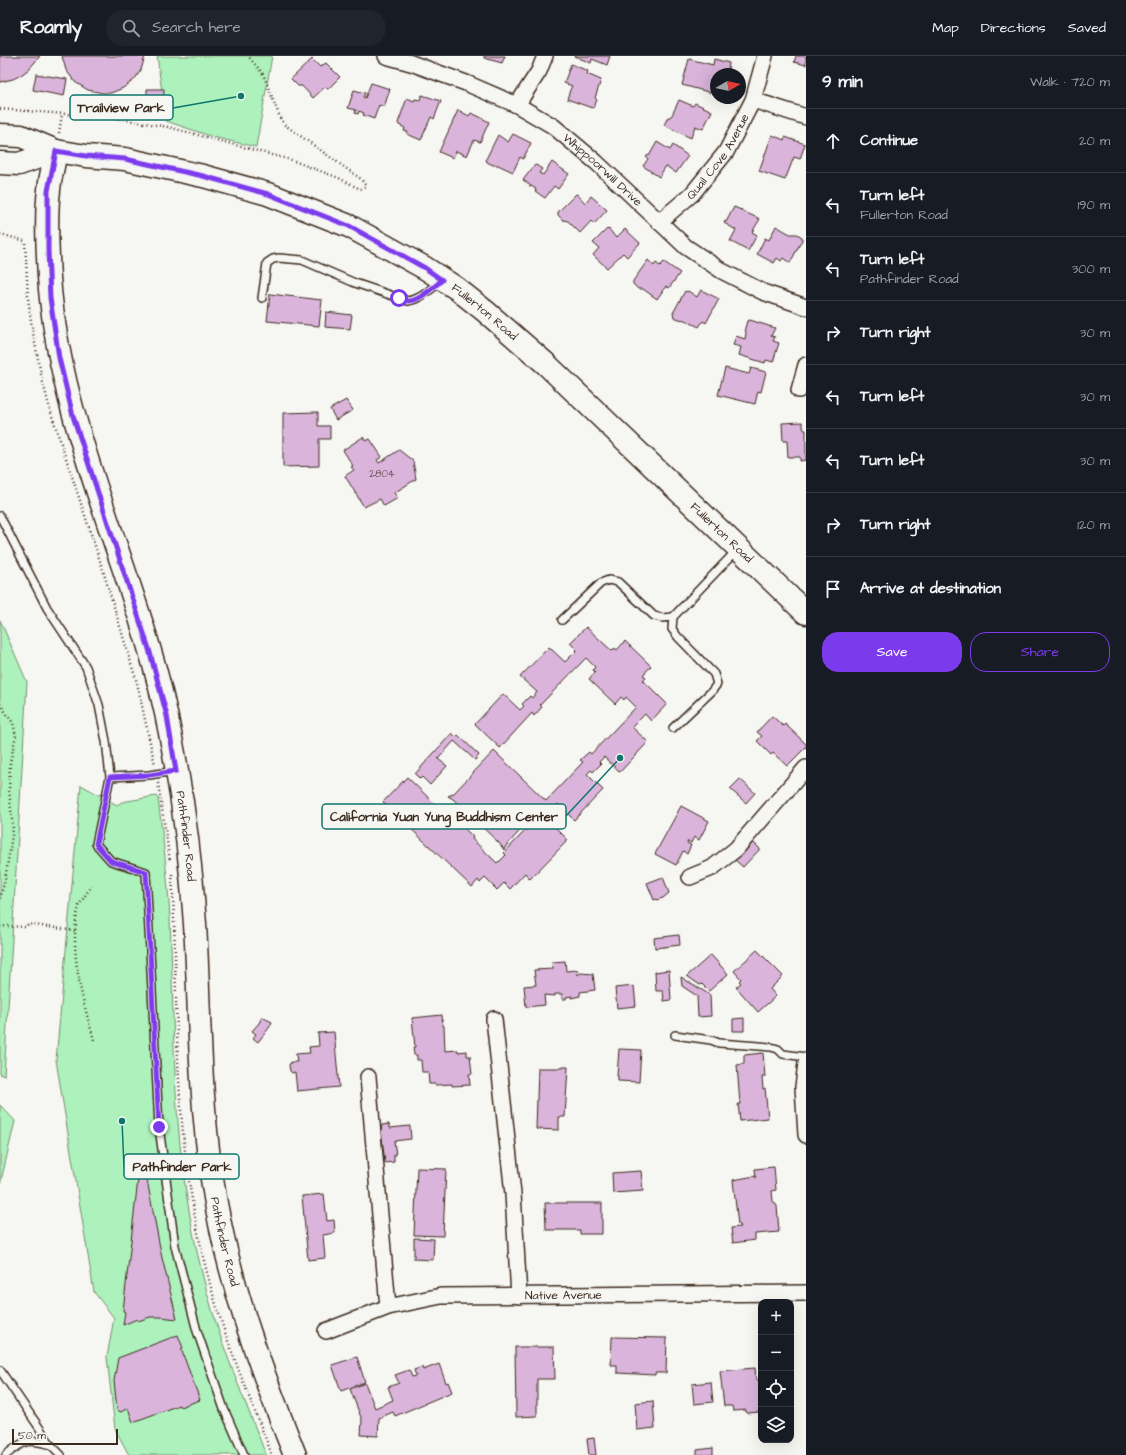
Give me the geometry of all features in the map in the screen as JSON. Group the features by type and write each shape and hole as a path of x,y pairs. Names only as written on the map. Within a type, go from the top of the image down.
{"main road":[{"name":"Fullerton Road","path":"0,135 21,136 56,151 86,156 125,159 203,176 268,194 349,226 425,268 456,288 545,363 806,613"},
{"name":"Fullerton Road","path":"0,163 19,164 56,151"},
{"name":"Pathfinder Road","path":"56,151 48,191 47,238 50,298 59,358 74,420 143,627 168,724 188,839 191,868 195,923 202,1090 215,1202 228,1262 242,1313 295,1455"}],"street":[{"name":"Whippoorwill Drive","path":"386,56 411,63 466,83 517,105 553,126 591,157 686,247 722,271 763,292 806,307"},
{"path":"517,105 539,71 545,56"},
{"name":"Quail Cove Avenue","path":"659,222 692,194 726,152 753,100 765,56"},
{"path":"753,100 806,117"},
{"path":"799,390 806,365"},
{"path":"690,877 712,868 736,849 806,768"},
{"path":"494,1019 513,1194 519,1296"},
{"path":"806,1063 803,1087 806,1135"},
{"path":"368,1077 388,1307"},
{"name":"Native Avenue","path":"326,1331 388,1307 441,1296 806,1293"}],"lane":[{"path":"262,298 267,263 273,259 279,258 302,260 355,283 408,301 414,300 442,280"},
{"path":"0,516 47,608 86,667 99,705 106,741 110,777 96,844 111,861 146,872 159,1127 175,1246 197,1331 224,1409 244,1455"},
{"path":"673,728 712,691 717,684 714,674 672,629 673,617 738,549"},
{"path":"562,620 600,583 609,580 618,582 654,616 662,618 673,617"},
{"path":"110,777 149,775 176,771"},
{"path":"675,1035 711,1040 719,1043 771,1047 778,1049 783,1054 806,1057"},
{"path":"0,1370 51,1445 61,1455"},
{"path":"6,1455 19,1444 34,1440 51,1445"}],"path":[{"path":"0,109 121,119 168,127 291,160 339,178 360,189 364,188 366,186 361,179 285,125 281,120 263,74 248,56"},
{"path":"0,704 13,723 16,735 10,763 10,790 13,829 5,880 0,898"},
{"path":"92,885 80,905 75,945 79,979 94,1040"},
{"path":"0,927 26,927 28,924 76,931"}],"green space":[{"path":"157,56 272,56 256,147 213,137 166,121"},
{"path":"0,620 27,682 4,1076 0,1074"},
{"path":"81,785 117,805 122,802 156,796 158,798 169,904 177,1113 187,1197 198,1254 212,1311 229,1361 266,1455 129,1455 115,1429 107,1357 114,1318 94,1292 56,1060"},
{"path":"0,1105 15,1121 0,1185"}],"building":[{"path":"0,56 40,56 29,69 21,75 13,79 0,82"},
{"path":"62,56 145,56 141,70 134,80 123,88 111,93 103,93 88,90 75,82 66,70"},
{"path":"484,56 505,56 502,63 484,58"},
{"path":"574,56 610,56 607,65 592,59 591,63"},
{"path":"796,56 806,56 806,65 794,62"},
{"path":"312,59 320,67 326,63 340,77 328,89 325,87 313,98 302,86 298,86 291,79"},
{"path":"689,59 713,65 714,59 729,63 728,68 710,68 710,92 682,85"},
{"path":"571,64 588,71 587,74 601,80 595,98 597,100 594,107 592,108 567,99 572,86 564,83"},
{"path":"36,74 67,79 64,96 33,90"},
{"path":"371,83 390,89 384,107 379,105 374,119 363,115 364,113 359,111 358,114 355,113 356,110 348,108 354,90 365,93 363,97 365,98"},
{"path":"147,89 164,89 163,110 147,110"},
{"path":"422,95 441,101 434,119 431,117 421,140 407,134 408,132 404,131 405,128 398,123 407,98 414,101 415,99 420,100"},
{"path":"679,100 693,106 695,103 712,111 703,129 695,126 691,138 664,125 668,117 672,115"},
{"path":"458,110 469,116 471,113 489,122 480,142 474,140 467,156 456,151 453,158 439,152"},
{"path":"513,134 531,143 523,159 520,157 513,172 487,162 486,159 498,135 508,142"},
{"path":"772,135 784,140 785,137 805,144 800,159 794,157 785,180 759,171"},
{"path":"657,142 670,150 673,145 688,156 676,173 666,166 659,177 643,166 648,159 646,157 648,155 649,156"},
{"path":"552,162 569,174 558,189 554,186 545,198 535,191 536,189 531,186 530,187 530,185 523,180 536,165 542,169 539,173 543,175"},
{"path":"576,194 585,203 591,196 607,210 594,224 591,221 580,233 568,221 563,220 558,215 558,212"},
{"path":"734,207 760,219 752,232 757,235 748,251 730,241 736,230 724,223"},
{"path":"776,226 790,234 797,234 802,237 802,240 790,263 783,258 781,261 777,258 774,263 757,254 765,238 769,240"},
{"path":"607,229 609,229 616,238 625,229 640,243 627,257 623,253 607,268 593,255 599,248 593,243"},
{"path":"648,260 654,266 656,263 660,266 664,262 680,273 669,288 666,286 657,299 643,289 638,289 633,284 633,281"},
{"path":"701,290 719,299 706,323 703,321 699,327 685,320 674,317 673,313 685,291 688,291 697,297"},
{"path":"270,294 322,300 319,326 267,321"},
{"path":"326,312 352,315 350,329 325,327"},
{"path":"750,320 775,328 771,336 775,337 773,341 779,343 773,362 766,360 765,363 739,355 741,347 733,345 736,336 745,339 745,328 747,321"},
{"path":"725,368 749,374 751,368 766,372 761,392 758,391 755,404 718,395"},
{"path":"346,400 353,410 336,420 330,409"},
{"path":"318,412 318,426 330,426 330,439 319,439 319,466 283,467 283,413"},
{"path":"802,422 804,430 806,430 806,460 800,461 800,457 788,457 787,441 783,441 782,423"},
{"path":"363,437 366,441 370,439 382,457 377,460 379,463 399,450 413,461 416,479 394,493 398,498 384,506 380,499 364,507 345,476 354,470 343,450"},
{"path":"586,627 612,651 615,648 617,650 625,641 651,666 643,675 646,677 643,680 667,704 651,721 645,714 632,727 648,742 620,772 604,757 599,762 601,764 593,772 591,770 587,774 603,790 574,820 558,804 545,817 568,840 530,879 525,873 510,889 504,883 497,890 485,878 480,883 478,880 472,887 383,802 407,777 460,828 462,826 473,837 472,839 497,863 499,862 506,855 504,853 539,816 536,813 504,850 500,844 448,796 453,794 494,751 546,801 583,762 580,760 589,752 591,754 636,707 626,697 624,700 621,697 615,704 589,679 595,672 593,670 595,667 586,658 540,705 542,707 534,716 532,713 500,748 475,724 503,694 520,710 524,706 522,704 530,696 532,698 537,692 520,677 549,647 565,662 577,650 570,643"},
{"path":"772,716 783,726 785,724 806,744 806,747 787,766 773,753 771,755 757,741 762,736 757,732"},
{"path":"452,733 456,737 458,735 479,755 475,760 454,741 438,759 447,766 430,785 422,777 420,779 415,774"},
{"path":"740,779 755,793 746,803 730,789"},
{"path":"681,806 709,821 699,840 694,837 691,843 688,841 687,843 691,845 687,854 683,851 676,865 655,854"},
{"path":"753,842 760,849 743,867 735,860"},
{"path":"663,877 669,893 663,898 654,900 647,883"},
{"path":"679,935 680,945 655,948 654,938"},
{"path":"757,950 783,976 770,989 776,996 758,1012 736,987 741,983 739,981 741,979 734,971"},
{"path":"711,955 728,974 709,991 702,984 700,985 687,976"},
{"path":"565,961 566,971 577,970 578,975 580,973 593,974 595,990 580,992 580,996 571,998 572,996 566,997 566,999 562,999 562,994 555,994 555,996 544,995 545,1005 526,1007 524,986 536,985 534,970 553,969 552,962"},
{"path":"669,970 671,1000 664,1001 663,991 656,991 655,972"},
{"path":"681,977 710,995 711,1016 698,1017 697,996 682,986"},
{"path":"634,986 636,1006 617,1008 615,988"},
{"path":"442,1015 445,1051 467,1051 467,1056 470,1056 472,1074 469,1074 470,1085 452,1086 452,1084 429,1084 428,1072 422,1072 421,1060 417,1060 417,1055 414,1055 413,1047 415,1047 412,1018"},
{"path":"262,1017 272,1022 258,1042 253,1038 256,1034 252,1031"},
{"path":"744,1018 744,1031 733,1031 733,1019"},
{"path":"334,1032 339,1087 297,1091 295,1072 292,1073 290,1071 289,1065 291,1062 297,1062 296,1054 310,1053 309,1047 319,1046 318,1033"},
{"path":"619,1049 641,1050 639,1082 618,1081"},
{"path":"763,1053 765,1077 762,1077 763,1089 765,1088 768,1118 740,1121 737,1065 744,1064 744,1055"},
{"path":"568,1067 565,1117 559,1117 559,1130 536,1129 538,1068"},
{"path":"389,1124 390,1128 410,1126 411,1139 394,1141 396,1155 394,1155 394,1162 385,1163 381,1130 382,1125"},
{"path":"774,1167 776,1190 772,1191 773,1201 777,1206 779,1232 755,1234 755,1240 733,1243 731,1228 740,1227 738,1225 733,1180 755,1176 756,1178 755,1169"},
{"path":"417,1168 446,1169 443,1236 414,1235"},
{"path":"641,1171 643,1191 613,1193 612,1173"},
{"path":"138,1179 147,1180 162,1258 177,1319 150,1317 138,1321 137,1319 123,1325 125,1312 123,1311"},
{"path":"324,1194 327,1221 334,1220 335,1233 323,1235 325,1258 308,1260 302,1196"},
{"path":"545,1203 602,1203 602,1234 580,1234 580,1230 546,1230"},
{"path":"414,1238 434,1239 433,1260 414,1259"},
{"path":"178,1335 183,1348 181,1349 200,1400 180,1407 179,1405 133,1422 128,1408 121,1412 117,1410 114,1381 118,1358"},
{"path":"612,1337 667,1338 666,1373 655,1373 655,1375 617,1373 617,1365 611,1365"},
{"path":"515,1347 554,1347 555,1379 537,1379 537,1416 516,1417"},
{"path":"357,1357 365,1382 341,1391 332,1365"},
{"path":"439,1364 446,1383 448,1382 452,1392 395,1416 393,1412 379,1418 378,1436 361,1435 362,1420 350,1389 365,1383 375,1408 393,1400 388,1387 399,1383 395,1375 409,1370 412,1377 416,1376 414,1370 422,1367 423,1370"},
{"path":"755,1368 756,1380 758,1380 758,1412 746,1413 746,1410 733,1411 732,1406 724,1406 720,1371"},
{"path":"711,1382 713,1402 694,1404 692,1384"},
{"path":"653,1401 655,1428 637,1430 635,1403"},
{"path":"594,1438 596,1455 589,1455 587,1439"},
{"path":"713,1448 713,1455 697,1455 697,1450"}],"place":[{"name":"Trailview Park","path":"241,96"},
{"name":"California Yuan Yung Buddhism Center","path":"620,758"},
{"name":"Pathfinder Park","path":"122,1121"}],"route":[{"path":"159,1127 146,872 111,861 96,844 110,777 149,775 176,771 172,739 157,676 143,627 73,416 59,358 50,298 47,220 48,191 56,151 86,156 125,159 203,176 268,194 349,226 425,268 442,280 414,300 408,301 399,298"}]}
